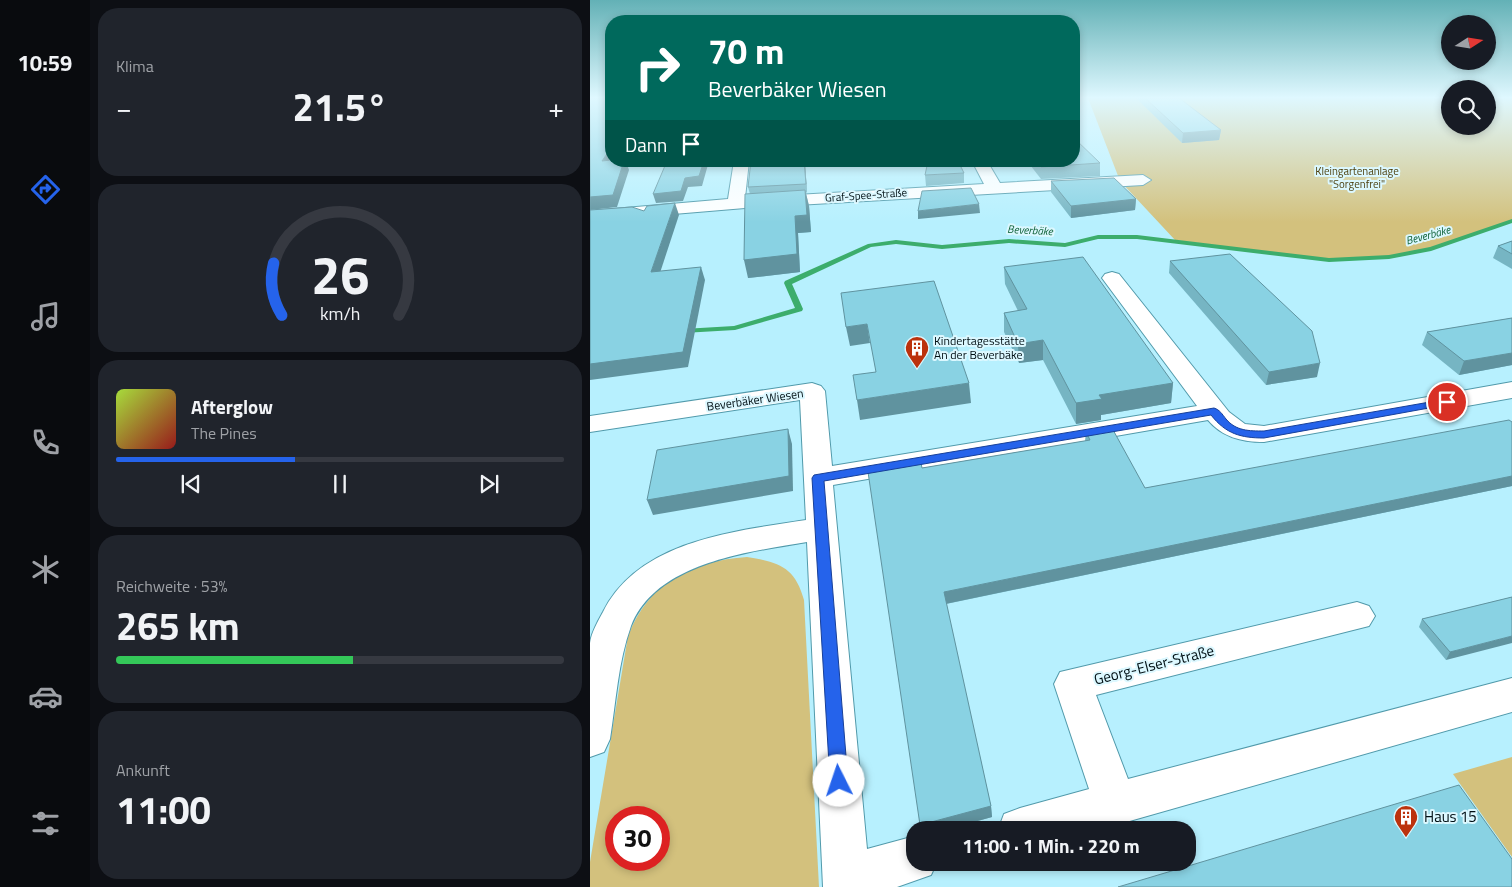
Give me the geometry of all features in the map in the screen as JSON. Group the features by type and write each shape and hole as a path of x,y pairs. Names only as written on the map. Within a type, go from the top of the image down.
{"street":[{"path":"736,203 741,167"},
{"path":"982,167 994,187"},
{"name":"Graf-Spee-Straße","path":"590,216 736,203 1143,180"},
{"path":"1112,278 1223,423 1233,430 1248,434 1264,434 1512,390"},
{"name":"Beverbäker Wiesen","path":"590,424 812,391 818,478"},
{"path":"906,862 846,882 818,478 1214,411"},
{"path":"590,739 609,639 619,613 638,589 664,569 694,554 724,546 822,529"},
{"name":"Georg-Elser-Straße","path":"1116,804 1073,684 1357,616"},
{"path":"1053,821 1512,695"}],"green space":[{"name":"Kleingartenanlage \"Sorgenfrei\"","path":"1104,139 1512,139 1512,220 1431,249 1393,257 1329,260 1175,240 1120,181"},
{"path":"747,557 777,564 796,580 804,600 819,887 590,887 590,862 628,636 637,617 660,588 674,578 708,563"},
{"path":"1512,757 1512,857 1453,774"}],"building":[{"path":"590,139 605,139 605,157 602,161 605,161 605,167 622,167 613,195 590,197"},
{"path":"1080,144 1100,163 1080,164"},
{"path":"664,167 702,167 699,176 685,178 681,191 653,194"},
{"path":"750,167 805,167 806,184 748,187"},
{"path":"927,167 961,167 964,173 925,175"},
{"path":"1114,178 1136,199 1071,206 1051,181"},
{"path":"971,188 979,204 918,211 922,191"},
{"path":"805,190 807,215 795,216 797,254 744,260 745,194"},
{"path":"675,203 651,272 701,267 683,352 590,364 590,210 632,207 644,211 647,206"},
{"path":"1512,241 1512,254 1498,246"},
{"path":"1230,254 1312,331 1320,363 1269,372 1170,261"},
{"path":"1083,257 1173,383 1099,395 1102,399 1076,403 1043,340 1018,344 1004,313 1027,309 1004,267"},
{"name":"Kindertagesstätte An der Beverbäke","path":"934,281 969,383 857,400 853,375 876,372 867,324 846,327 841,293"},
{"path":"1512,318 1512,353 1464,361 1427,332"},
{"path":"1509,420 1512,422 1512,476 944,592 991,806 935,821 919,821 868,472 921,463 922,468 1090,440 1086,432 1112,428 1145,488"},
{"path":"788,429 789,476 647,500 657,450"},
{"path":"1512,597 1512,636 1450,652 1422,619"},
{"name":"Haus 15","path":"1459,785 1512,859 1512,887 1118,887 1171,871 1196,871 1196,864"}],"waterway":[{"name":"Beverbäke","path":"683,331 735,328 799,309 788,283 870,245 896,242 942,247 1009,241 1065,245 1098,237 1137,237 1329,260 1389,257 1431,249 1512,221"}],"place":[{"name":"Kindertagesstätte An der Beverbäke","path":"917,369"},
{"name":"Haus 15","path":"1406,838"}],"route":[{"path":"839,781 818,478 1214,411 1223,423 1233,430 1248,434 1264,434 1447,402"}]}
